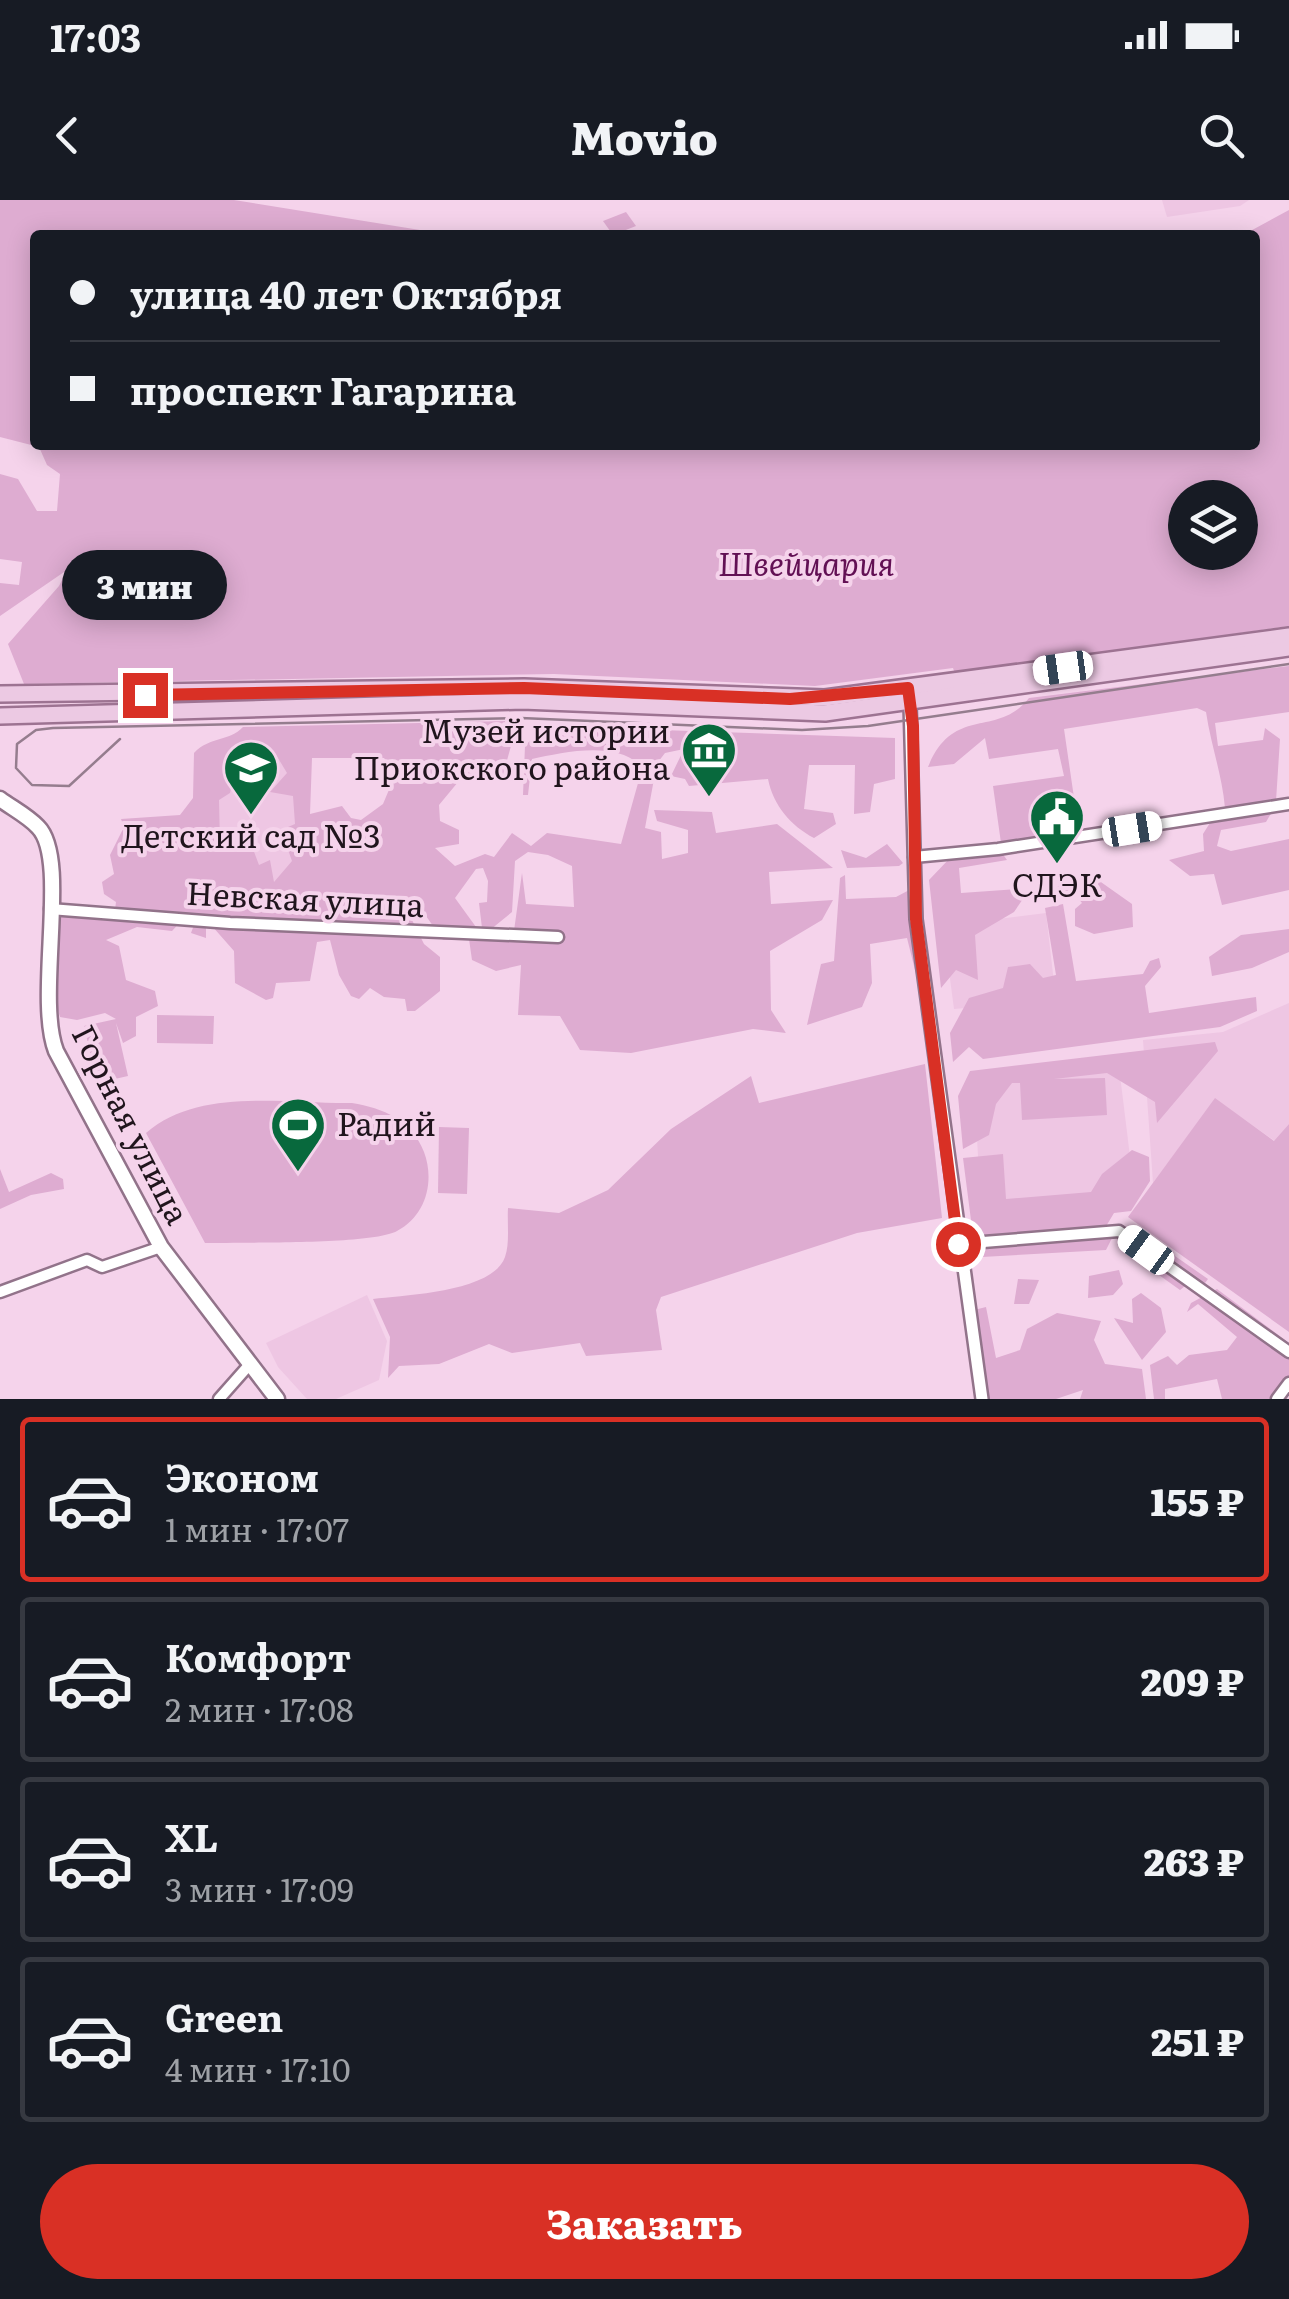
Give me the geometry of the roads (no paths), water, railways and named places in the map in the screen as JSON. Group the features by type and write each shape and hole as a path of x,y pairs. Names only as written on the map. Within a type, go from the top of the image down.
{"main road":[{"path":"0,716 522,702 791,714 1289,636"},
{"path":"0,694 540,688 790,699 909,696 1289,648"},
{"name":"Горная улица","path":"3,805 40,828 51,856 47,1016 51,1038 161,1248 277,1399"}],"street":[{"path":"909,696 916,919 982,1399"},
{"path":"914,857 998,849 1289,804"},
{"name":"Невская улица","path":"50,909 230,923 558,937"},
{"path":"958,1244 1120,1231 1289,1352"},
{"path":"0,1292 86,1260 102,1267 161,1248"},
{"path":"219,1399 250,1364"},
{"path":"1277,1399 1289,1383"}],"tram line":[{"path":"120,739 69,786 32,785 16,768 17,744 36,730 53,728 521,718 802,730 868,726 1289,664"}],"place":[{"name":"Музей истории Приокского района","path":"709,799"},
{"name":"Детский сад №3","path":"251,817"},
{"name":"СДЭК","path":"1057,866"},
{"name":"Радий","path":"298,1174"}],"park label":[{"name":"Швейцария","path":"806,565"}]}
